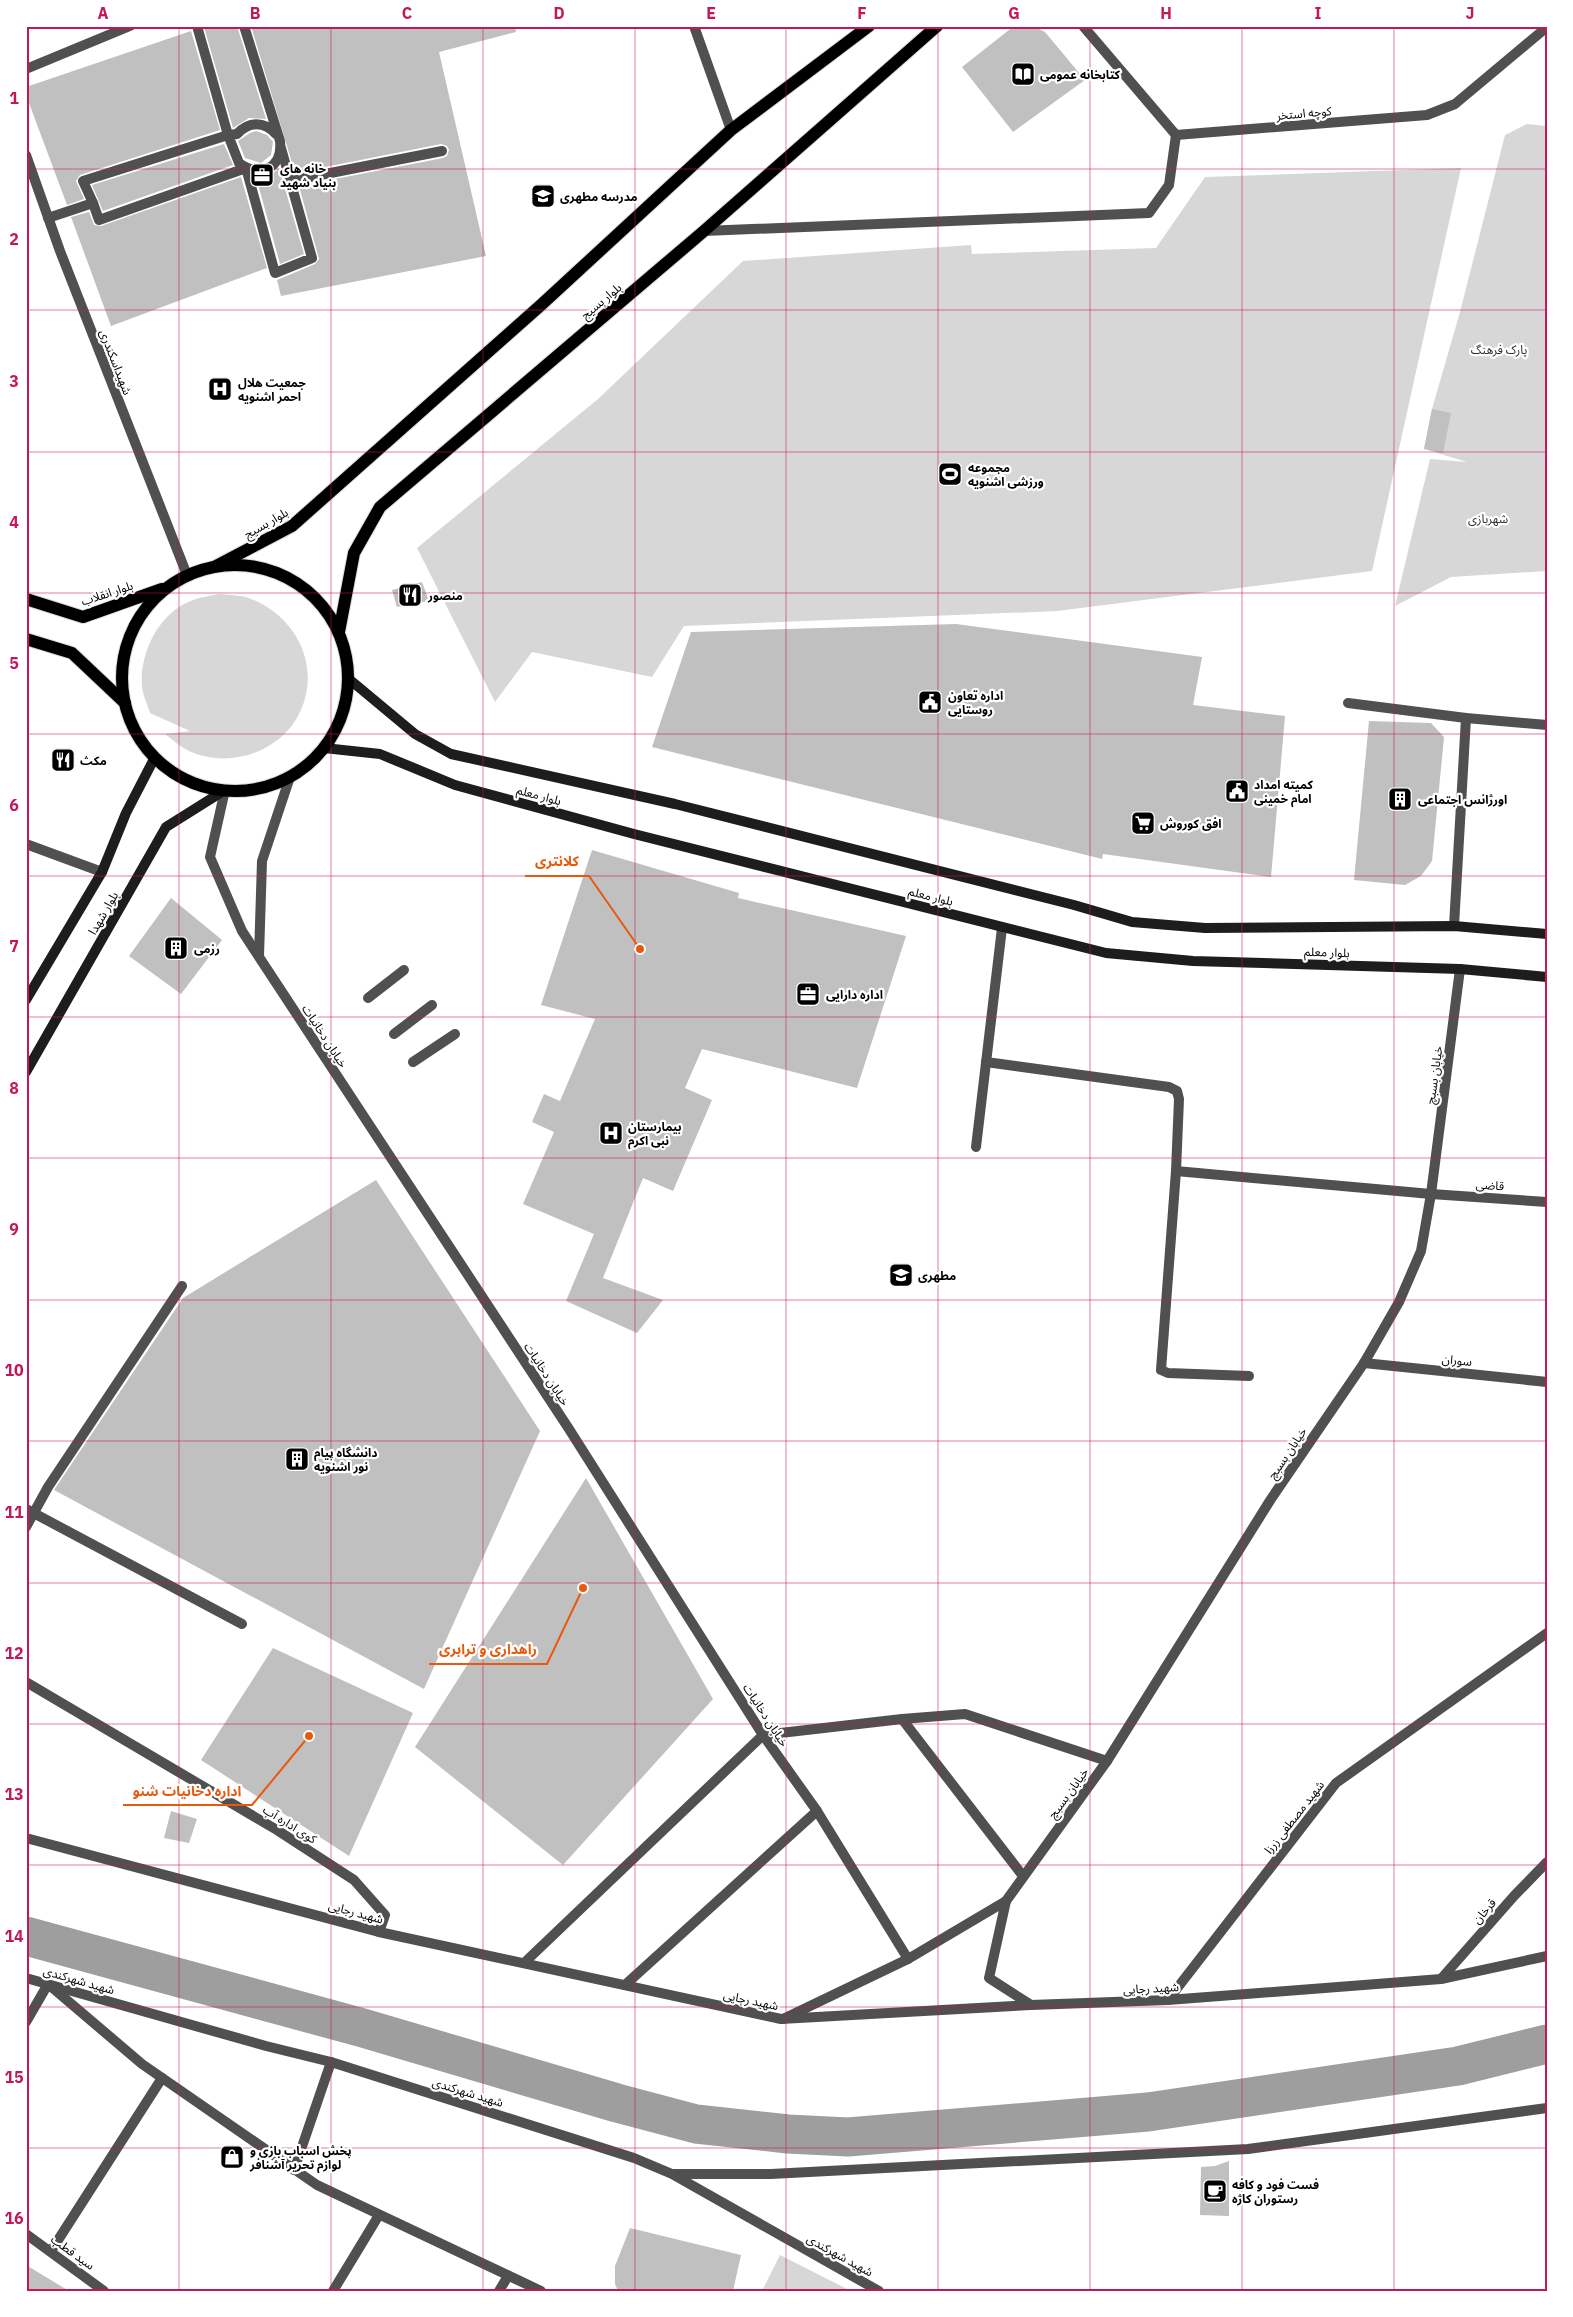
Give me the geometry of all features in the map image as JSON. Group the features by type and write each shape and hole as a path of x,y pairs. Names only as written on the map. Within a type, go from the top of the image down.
{"main road":[{"name":"بلوار بسیج","path":"216,566 292,526 541,305 732,130 869,26"},
{"name":"بلوار بسیج","path":"339,632 354,553 380,507 704,231 937,26"},
{"path":"216,566 254,566 289,578 318,600 339,632 347,654 349,679 342,716 324,748 308,765 290,777 246,790 225,790 203,786 183,778 155,757 136,732 125,703 122,671 129,639 144,610 167,587 187,575 216,566"},
{"name":"بلوار انقلاب","path":"26,599 83,617 167,587"},
{"path":"26,638 72,653 125,703"},
{"name":"بلوار معلم","path":"349,679 416,734 451,754 675,804 1074,905 1132,922 1205,928 1454,926 1547,934"},
{"name":"بلوار معلم","path":"324,748 380,754 455,786 1002,928 1116,954 1194,961 1460,969 1547,977"},
{"name":"بلوار شهدا","path":"26,1000 30,986 102,872 126,813 155,757"},
{"name":"بلوار شهدا","path":"26,1072 166,827 225,790"}],"street":[{"path":"26,69 130,26"},
{"path":"197,26 235,156 246,168 275,273 312,258 244,26"},
{"path":"694,26 732,130"},
{"path":"704,231 1149,213 1169,184 1176,135 1083,26"},
{"name":"کوچه استخر","path":"1176,135 1427,115 1455,104 1547,27"},
{"path":"276,134 264,125 257,124 243,129 237,134 228,135 83,181 94,203 99,220 246,168 261,171 269,168 279,156 281,148"},
{"path":"290,181 442,151"},
{"name":"شهیداسکندری","path":"26,155 141,462 187,575"},
{"path":"48,218 94,203"},
{"path":"1348,703 1466,718 1547,725"},
{"path":"1454,926 1466,718"},
{"path":"258,957 262,861 290,777"},
{"name":"خیابان دخانیات","path":"225,790 210,857 242,931 569,1429 763,1735 817,1811 908,1959"},
{"path":"26,844 102,872"},
{"path":"976,1147 1002,928"},
{"name":"خیابان بسبچ","path":"1006,1901 1107,1761 1271,1498 1364,1363 1399,1302 1421,1250 1431,1194 1460,969"},
{"path":"368,998 404,970"},
{"path":"394,1034 432,1005"},
{"path":"413,1062 455,1034"},
{"path":"986,1062 1170,1088 1177,1091 1179,1099 1176,1171 1160,1370 1168,1373 1249,1376"},
{"name":"قاضی","path":"1176,1171 1431,1194 1547,1202"},
{"path":"26,1528 30,1511 182,1286"},
{"name":"سوران","path":"1364,1363 1547,1382"},
{"path":"30,1511 242,1624"},
{"name":"شهید مصطفی زرزا","path":"1168,2000 1336,1783 1547,1633"},
{"name":"کوی اداره آب","path":"26,1682 277,1830 354,1880 385,1915 379,1932"},
{"path":"524,1963 763,1735 902,1719 965,1714 1107,1761"},
{"path":"902,1719 1023,1876"},
{"path":"625,1985 817,1811"},
{"name":"شهید رجایی","path":"26,1838 379,1932 781,2019 1031,2005 1168,2000 1441,1979 1547,1956"},
{"name":"قرخان","path":"1441,1979 1514,1896 1547,1862"},
{"path":"781,2019 908,1959 1006,1901"},
{"path":"1006,1901 989,1978 1031,2005"},
{"name":"شهید شهرکندی","path":"26,1978 331,2062 634,2158 672,2174 879,2291"},
{"path":"26,2022 48,1984 142,2064 317,2185 541,2291"},
{"path":"294,2170 331,2062"},
{"path":"51,2252 162,2078"},
{"path":"672,2174 771,2174 1248,2149 1547,2108"},
{"path":"332,2291 379,2215"},
{"name":"سید قطب","path":"26,2234 104,2291"},
{"path":"498,2291 508,2276"}],"green space":[{"path":"1527,124 1547,126 1547,571 1451,577 1395,606 1430,459 1467,462 1424,449 1432,409 1460,312 1505,135"},
{"name":"مجموعه ورزشی اشنویه","path":"1461,168 1372,571 1057,611 684,626 652,677 532,652 495,702 417,548 598,399 743,261 971,245 972,254 1156,248 1205,177"},
{"path":"219,594 249,598 279,616 291,629 300,644 306,660 308,677 306,694 300,712 291,726 280,738 266,747 251,754 235,758 203,756 187,750 178,744 165,734 190,731 150,713 142,687 144,661 148,648 161,624 181,606 196,599"},
{"path":"780,2255 851,2291 762,2291"}],"building":[{"path":"237,26 266,119 249,118 233,128 204,27"},
{"path":"251,26 515,26 516,32 439,52 486,256 281,296 277,280 315,264 319,259 299,186 443,158 447,156 449,150 447,146 441,144 295,173"},
{"name":"کتابخانه عمومی","path":"1014,26 1033,26 1045,32 1085,80 1013,132 962,67"},
{"path":"191,31 220,130 80,175 76,181 84,199 67,205 26,95 26,87"},
{"path":"256,131 267,135 273,142 271,155 261,163 245,158 238,141"},
{"path":"224,144 233,165 103,211 92,185"},
{"path":"279,168 304,254 280,264 256,177 271,175"},
{"path":"241,177 267,268 111,326 71,217 89,212 94,225 101,226"},
{"path":"1432,409 1451,413 1443,453 1424,449"},
{"name":"منصور","path":"422,582 429,601 397,607 392,590"},
{"name":"اداره تعاون روستایی","path":"956,624 1202,657 1193,705 1285,716 1271,877 1103,854 1102,859 652,747 691,632"},
{"name":"اورژانس اجتماعی","path":"1369,721 1431,723 1444,737 1432,861 1421,876 1405,885 1354,880"},
{"path":"592,850 739,893 738,898 906,936 857,1088 702,1049 685,1088 712,1100 673,1191 643,1178 603,1278 663,1300 637,1333 566,1301 594,1234 523,1204 554,1132 532,1122 544,1094 560,1101 595,1019 541,1005"},
{"name":"رزمی","path":"171,898 222,940 181,994 129,956"},
{"name":"دانشگاه پیام نور اشنویه","path":"376,1180 540,1431 424,1689 54,1490 183,1298"},
{"path":"586,1478 713,1699 563,1865 415,1747"},
{"path":"273,1648 413,1713 349,1856 201,1760"},
{"path":"171,1811 197,1819 189,1843 164,1838"},
{"name":"فست فود و کافه رستوران کاژه","path":"1229,2161 1229,2216 1200,2215 1201,2167 1215,2166"},
{"path":"630,2228 741,2255 733,2291 618,2291 615,2284 615,2266"},
{"path":"26,2265 69,2291 26,2291"}],"waterway":[{"path":"26,1936 363,2028 617,2103 696,2124 788,2134 848,2137 1148,2112 1458,2066 1547,2044"}],"place":[{"name":"کتابخانه عمومی","path":"1023,74"},
{"name":"خانه های بنیاد شهید","path":"262,175"},
{"name":"مدرسه مطهری","path":"543,196"},
{"name":"جمعیت هلال احمر اشنویه","path":"220,389"},
{"name":"مجموعه ورزشی اشنویه","path":"950,474"},
{"name":"منصور","path":"410,595"},
{"name":"اداره تعاون روستایی","path":"930,702"},
{"name":"مکث","path":"63,760"},
{"name":"کمیته امداد امام خمینی","path":"1237,791"},
{"name":"اورژانس اجتماعی","path":"1400,799"},
{"name":"افق کوروش","path":"1143,823"},
{"name":"رزمی","path":"176,948"},
{"name":"کلانتری","path":"640,949"},
{"name":"اداره دارایی","path":"808,994"},
{"name":"بیمارستان نبی اکرم","path":"611,1133"},
{"name":"مطهری","path":"901,1275"},
{"name":"دانشگاه پیام نور اشنویه","path":"297,1459"},
{"name":"راهداری و ترابری","path":"583,1588"},
{"name":"اداره دخانیات شنو","path":"309,1736"},
{"name":"پخش اسباب بازی و لوازم تحریر آشنافر","path":"232,2157"},
{"name":"فست فود و کافه رستوران کاژه","path":"1215,2191"}],"park label":[{"name":"پارک فرهنگ","path":"1499,349"},
{"name":"شهربازی","path":"1488,518"}]}
